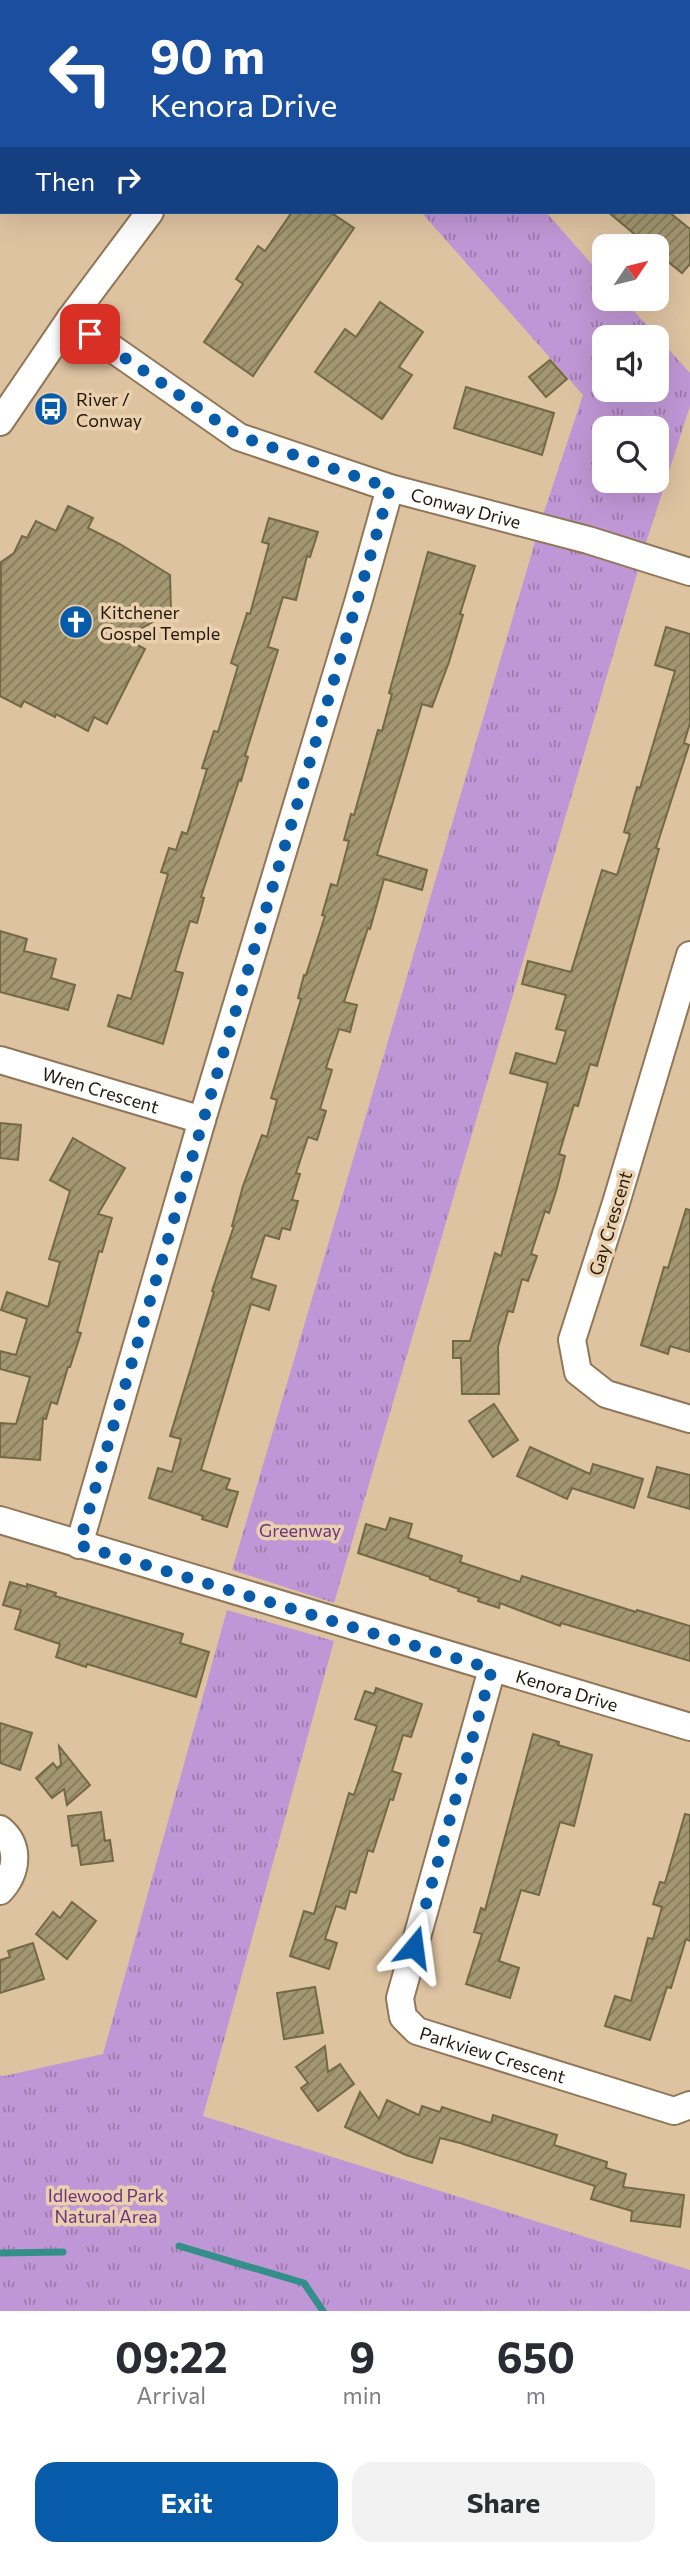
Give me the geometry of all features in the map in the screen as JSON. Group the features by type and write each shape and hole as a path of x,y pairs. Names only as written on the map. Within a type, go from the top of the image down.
{"street":[{"path":"0,422 70,319 149,214"},
{"name":"Conway Drive","path":"70,319 239,436 390,488 588,540 690,572"},
{"path":"79,1545 390,488"},
{"name":"Gay Crescent","path":"690,955 572,1340 578,1372 606,1395 690,1419"},
{"name":"Wren Crescent","path":"0,1060 202,1120"},
{"name":"Kenora Drive","path":"0,1520 690,1727"},
{"name":"Parkview Crescent","path":"492,1669 400,1998 403,2017 417,2031 674,2111 690,2105"},
{"path":"0,1829 6,1833 14,1848 16,1862 10,1880 0,1891"}],"green space":[{"name":"Greenway","path":"423,214 548,214 592,264 592,312 635,312 647,325 592,325 592,402 669,402 669,350 690,373 690,406 669,471 669,416 592,416 592,493 662,493 334,1603 232,1570 543,515 583,395"},
{"name":"Idlewood Park Natural Area","path":"227,1610 334,1641 203,2116 690,2270 690,2311 0,2311 0,2075 103,2054"}],"building":[{"path":"291,214 333,214 354,228 253,376 204,342 243,284 236,279 258,246 265,251"},
{"path":"610,214 671,214 690,229 690,264 682,273 669,262 669,234 634,234"},
{"path":"380,302 423,332 399,367 412,375 382,419 315,372 345,329 356,337"},
{"path":"550,360 567,379 546,397 529,377"},
{"path":"466,387 554,413 542,455 454,428"},
{"name":"Kitchener Gospel Temple","path":"68,506 93,518 88,528 170,575 171,612 124,638 145,649 107,724 94,717 88,731 24,701 21,707 0,696 1,562 14,553 22,536 27,538 36,521 56,531"},
{"path":"269,518 318,532 310,557 307,556 296,600 283,597 268,647 278,650 245,756 248,757 241,781 239,780 201,897 204,898 197,923 190,921 175,971 183,973 163,1044 108,1026 118,995 131,999 168,874 161,872 169,848 176,850 182,832 187,834 207,769 202,768 214,731 218,732 238,666 231,663 247,613 250,614 269,544 262,542"},
{"path":"428,552 475,566 449,662 432,707 422,704 377,855 427,870 422,890 384,879 370,929 368,928 344,1002 357,1005 350,1032 339,1029 326,1068 332,1070 320,1109 326,1111 317,1140 308,1137 296,1173 300,1174 292,1200 298,1201 290,1230 282,1228 279,1239 265,1235 251,1278 276,1286 269,1310 251,1304 201,1470 230,1479 226,1489 238,1492 227,1527 149,1498 158,1468 172,1472 181,1439 170,1436 234,1226 243,1186 262,1135 267,1137 277,1100 271,1098 301,999 298,998 304,975 325,916 322,915 331,884 337,886 349,841 344,840 351,814 354,815 378,730 382,731 392,694 389,693"},
{"path":"666,627 690,634 690,723 684,743 689,745 656,848 659,849 597,1066 590,1064 578,1106 574,1105 559,1154 565,1156 557,1188 549,1213 545,1211 531,1254 537,1256 528,1281 522,1279 513,1312 508,1311 498,1347 499,1394 462,1394 461,1358 453,1358 453,1341 470,1341 495,1253 501,1256 548,1083 510,1073 516,1053 556,1064 566,1031 556,1029 566,995 522,984 528,961 571,972 602,870 617,875 630,834 624,832 675,671 655,665"},
{"path":"0,931 27,939 24,951 56,959 51,978 75,985 68,1010 0,992"},
{"path":"0,1123 21,1125 18,1160 0,1158"},
{"path":"73,1138 125,1168 98,1214 112,1218 102,1252 99,1251 77,1332 81,1333 70,1367 57,1404 51,1402 46,1419 43,1418 40,1460 0,1457 0,1423 16,1424 30,1377 0,1369 0,1351 16,1355 27,1319 1,1310 7,1292 48,1307 60,1262 49,1259 70,1191 50,1180"},
{"path":"686,1209 690,1210 690,1352 670,1346 668,1354 641,1345 664,1267 668,1268"},
{"path":"494,1404 518,1440 493,1457 469,1421"},
{"path":"530,1447 590,1474 593,1464 643,1479 634,1508 572,1488 567,1499 517,1476"},
{"path":"657,1467 690,1475 690,1509 648,1497"},
{"path":"390,1518 412,1524 408,1538 462,1556 460,1562 520,1582 522,1576 690,1626 690,1661 561,1623 560,1626 500,1603 499,1608 478,1601 479,1598 430,1577 358,1553 366,1524 386,1530"},
{"path":"10,1582 27,1587 27,1584 56,1593 55,1596 183,1634 180,1643 209,1652 196,1697 56,1657 60,1644 15,1629 21,1610 3,1605"},
{"path":"376,1688 422,1704 411,1737 403,1735 392,1771 401,1774 373,1852 368,1850 356,1893 350,1891 345,1909 336,1906 325,1939 337,1943 329,1969 290,1956 304,1911 314,1914 349,1793 354,1795 377,1726 355,1719 365,1691 374,1694"},
{"path":"0,1723 32,1733 20,1770 0,1763"},
{"path":"533,1734 592,1755 574,1826 560,1822 539,1895 521,1890 499,1961 519,1968 510,1998 466,1984 482,1934 474,1932 481,1908 485,1910"},
{"path":"59,1746 90,1785 67,1805 64,1789 52,1798 36,1778 53,1763 57,1768 61,1765"},
{"path":"101,1812 105,1841 110,1840 113,1861 81,1865 78,1845 72,1846 68,1816"},
{"path":"685,1814 690,1815 690,1941 686,1939 671,1988 667,1987 650,2040 605,2026 615,1996 631,2001 648,1938 653,1939 662,1907 653,1904 660,1882 665,1883"},
{"path":"72,1902 96,1921 67,1959 36,1934 53,1912 60,1918"},
{"path":"33,1943 44,1979 0,1993 0,1960 10,1957 8,1951"},
{"path":"315,1987 323,2033 284,2039 277,1993"},
{"path":"325,2046 328,2072 340,2064 354,2084 318,2111 301,2088 308,2083 296,2067"},
{"path":"360,2092 379,2119 387,2100 419,2115 422,2106 440,2112 442,2107 491,2123 493,2115 557,2135 554,2145 607,2162 606,2168 626,2174 623,2187 684,2195 680,2227 631,2221 632,2211 591,2199 595,2186 460,2143 440,2138 432,2163 406,2155 345,2127"}],"waterway":[{"path":"179,2246 304,2283 323,2311"},
{"path":"0,2253 63,2252"}],"place":[{"name":"River / Conway","path":"51,409"},
{"name":"Kitchener Gospel Temple","path":"76,622"}],"route":[{"path":"90,334 239,436 390,488 79,1545 492,1669 414,1947"}]}
